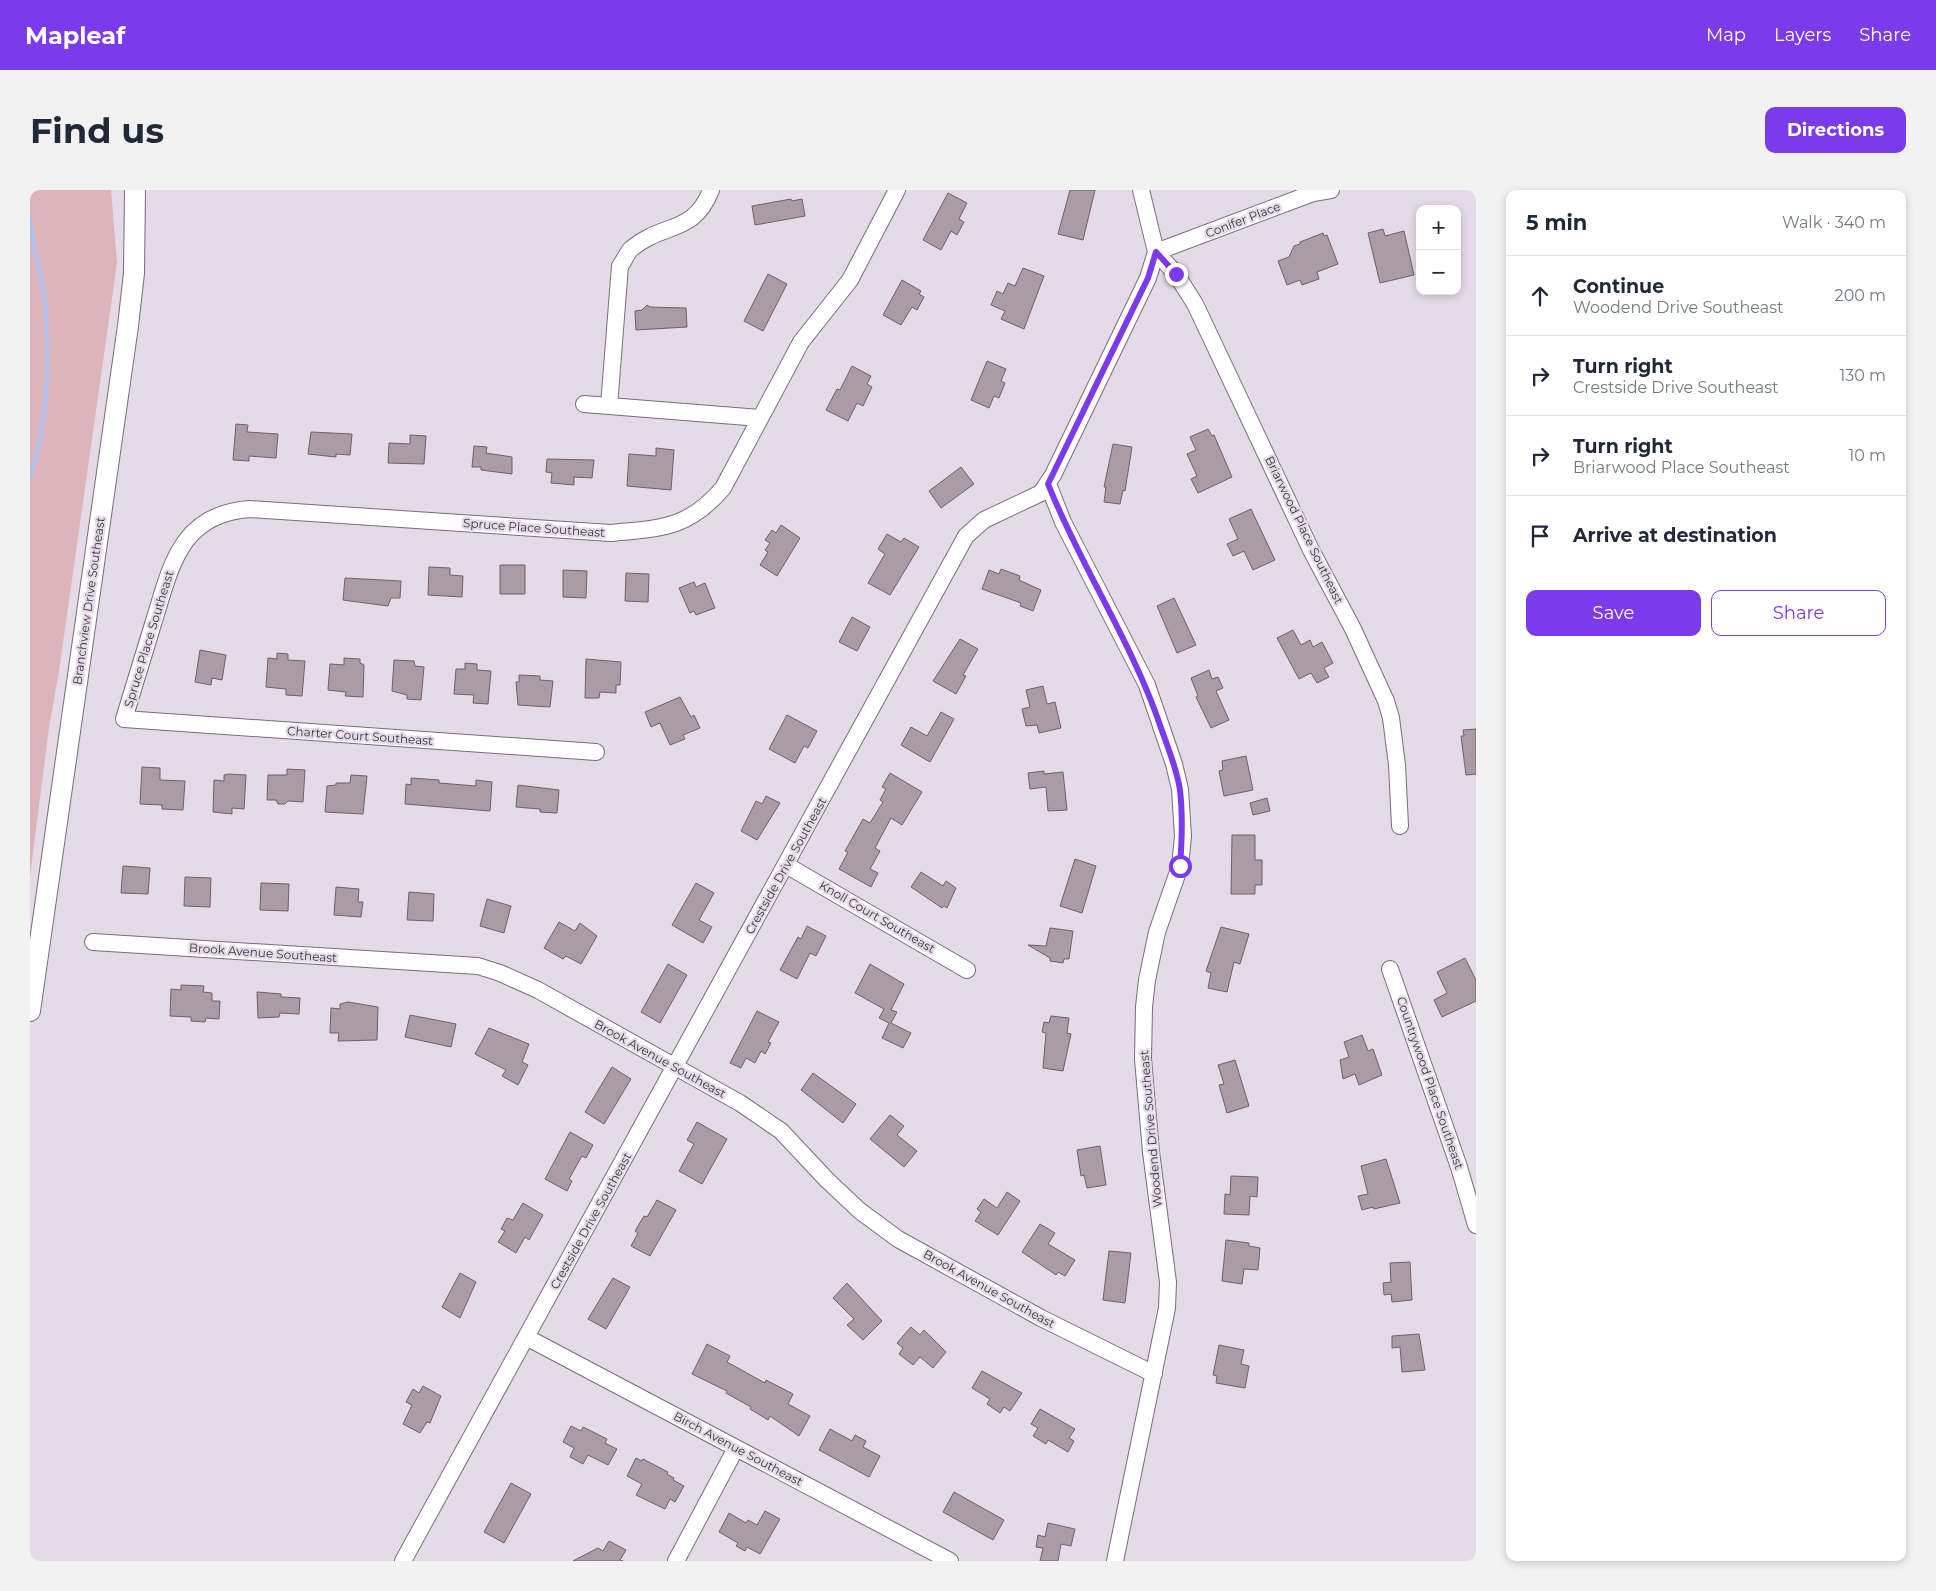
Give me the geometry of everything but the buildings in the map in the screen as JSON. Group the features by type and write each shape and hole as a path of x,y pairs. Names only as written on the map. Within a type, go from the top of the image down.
{"main road":[{"name":"Branchview Drive Southeast","path":"30,1011 128,326 134,273 135,190"}],"street":[{"path":"609,406 620,266 630,250 659,233 690,222 706,204 711,190"},
{"name":"Spruce Place Southeast","path":"124,719 173,562 190,536 213,518 250,509 611,533 654,529 677,524 695,515 711,502 723,488 801,342 850,280 897,190"},
{"path":"1141,190 1156,252"},
{"name":"Conifer Place","path":"1156,252 1314,193 1331,190"},
{"name":"Crestside Drive Southeast","path":"403,1561 966,536 984,520 1041,493 1048,484 1148,278 1156,252"},
{"name":"Briarwood Place Southeast","path":"1156,252 1176,274 1195,304 1312,550 1378,680 1391,718 1397,765 1400,826"},
{"path":"584,404 760,418"},
{"name":"Woodend Drive Southeast","path":"1048,484 1063,522 1147,685 1174,764 1180,789 1183,836 1180,866 1157,932 1147,980 1144,1007 1143,1059 1151,1152 1168,1282 1167,1308 1115,1561"},
{"name":"Charter Court Southeast","path":"124,719 596,752"},
{"name":"Knoll Court Southeast","path":"786,865 967,970"},
{"name":"Brook Avenue Southeast","path":"94,942 478,966 500,973 538,990 676,1067 740,1103 781,1130 827,1180 860,1211 898,1239 1041,1318 1154,1374"},
{"name":"Countrywood Place Southeast","path":"1390,969 1459,1167 1476,1225"},
{"name":"Birch Avenue Southeast","path":"526,1337 942,1559"},
{"path":"676,1561 736,1448"}],"shaded area":[{"path":"30,190 111,190 117,263 59,671 49,728 30,876"}],"waterway":[{"path":"30,215 32,236 44,298 47,343 44,412 41,435 30,478"}],"route":[{"path":"1176,274 1156,252 1148,278 1048,484 1063,522 1147,685 1174,764 1180,789 1183,836 1180,866"}]}
